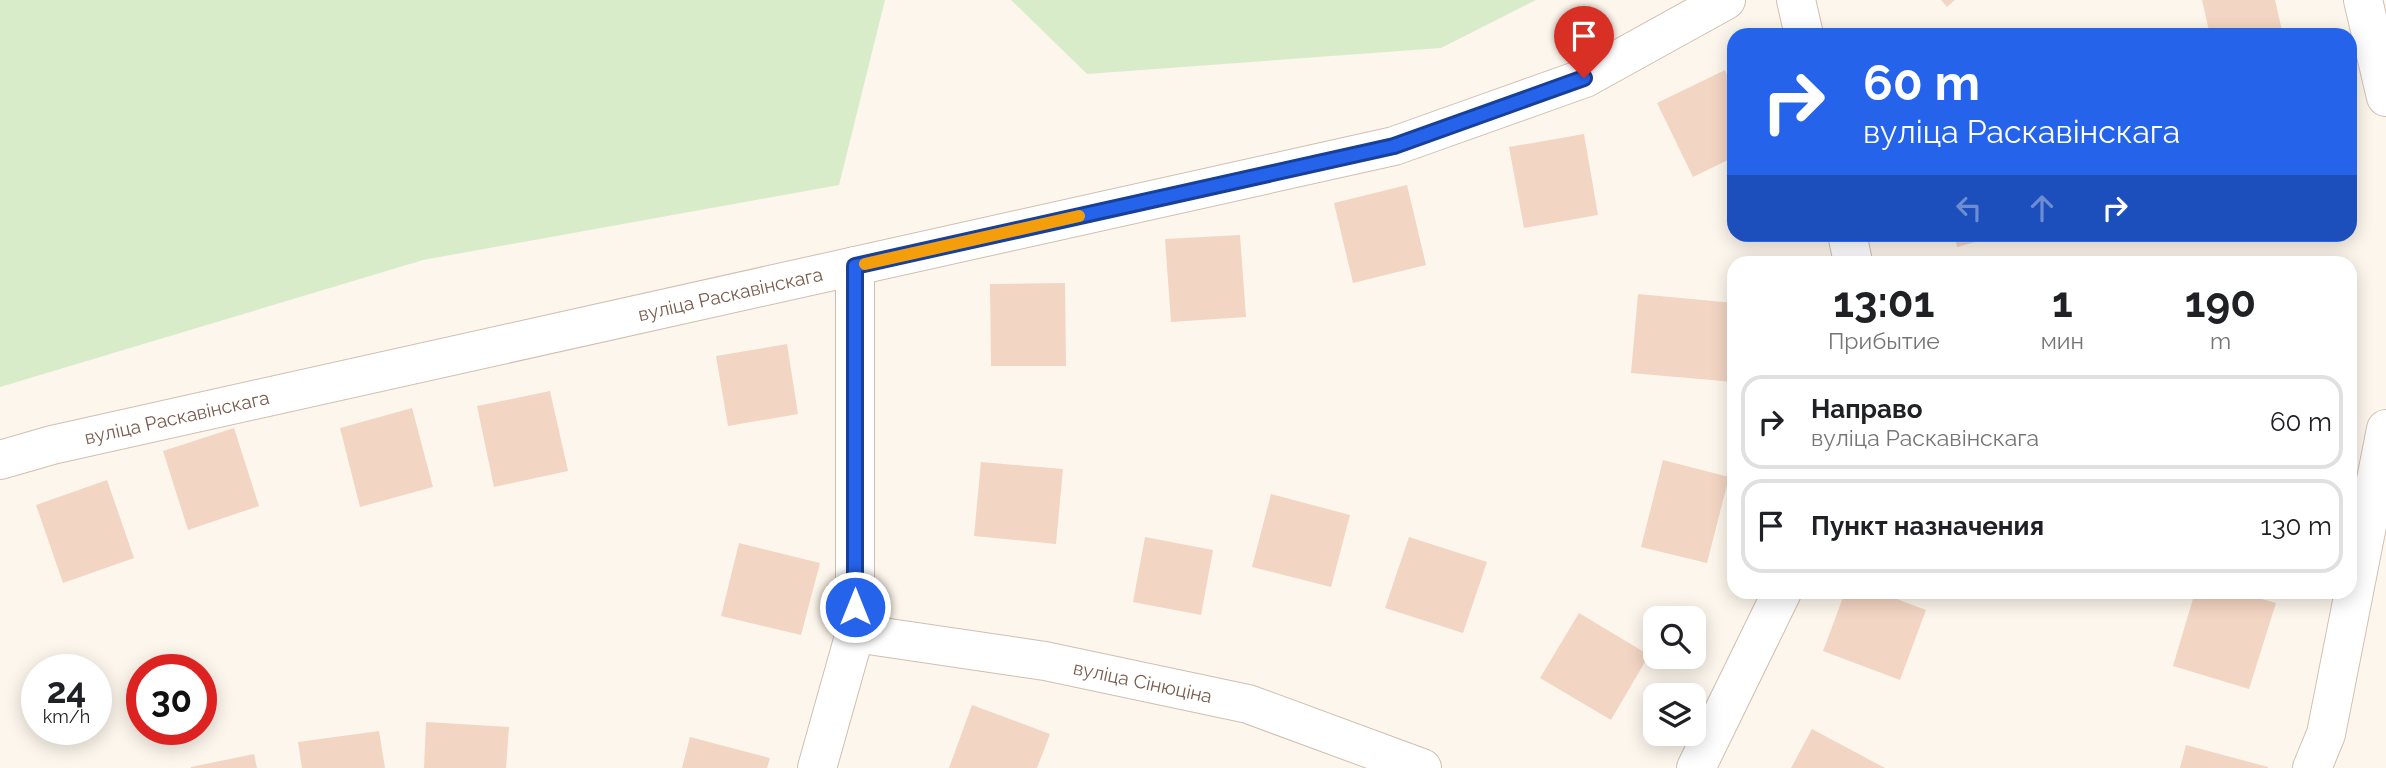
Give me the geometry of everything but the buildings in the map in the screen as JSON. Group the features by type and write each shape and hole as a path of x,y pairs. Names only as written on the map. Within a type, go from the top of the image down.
{"street":[{"name":"вуліца Раскавінскага","path":"0,460 66,442 1394,146 1584,78 1726,0"},
{"path":"1796,0 1802,28"},
{"path":"2363,0 2386,97"},
{"path":"817,768 855,633 855,266"},
{"path":"2357,576 2386,429"},
{"path":"1696,768 1779,599"},
{"path":"2312,768 2326,734 2353,599"},
{"name":"вуліца Сінюціна","path":"855,633 1045,661 1248,704 1422,768"}],"green space":[{"path":"0,0 885,0 839,185 423,260 0,387"},
{"path":"1011,0 1536,0 1441,48 1087,74"}],"slow traffic":[{"path":"865,264 1079,216"}],"route":[{"path":"855,607 855,266 1394,146 1584,78"}]}
